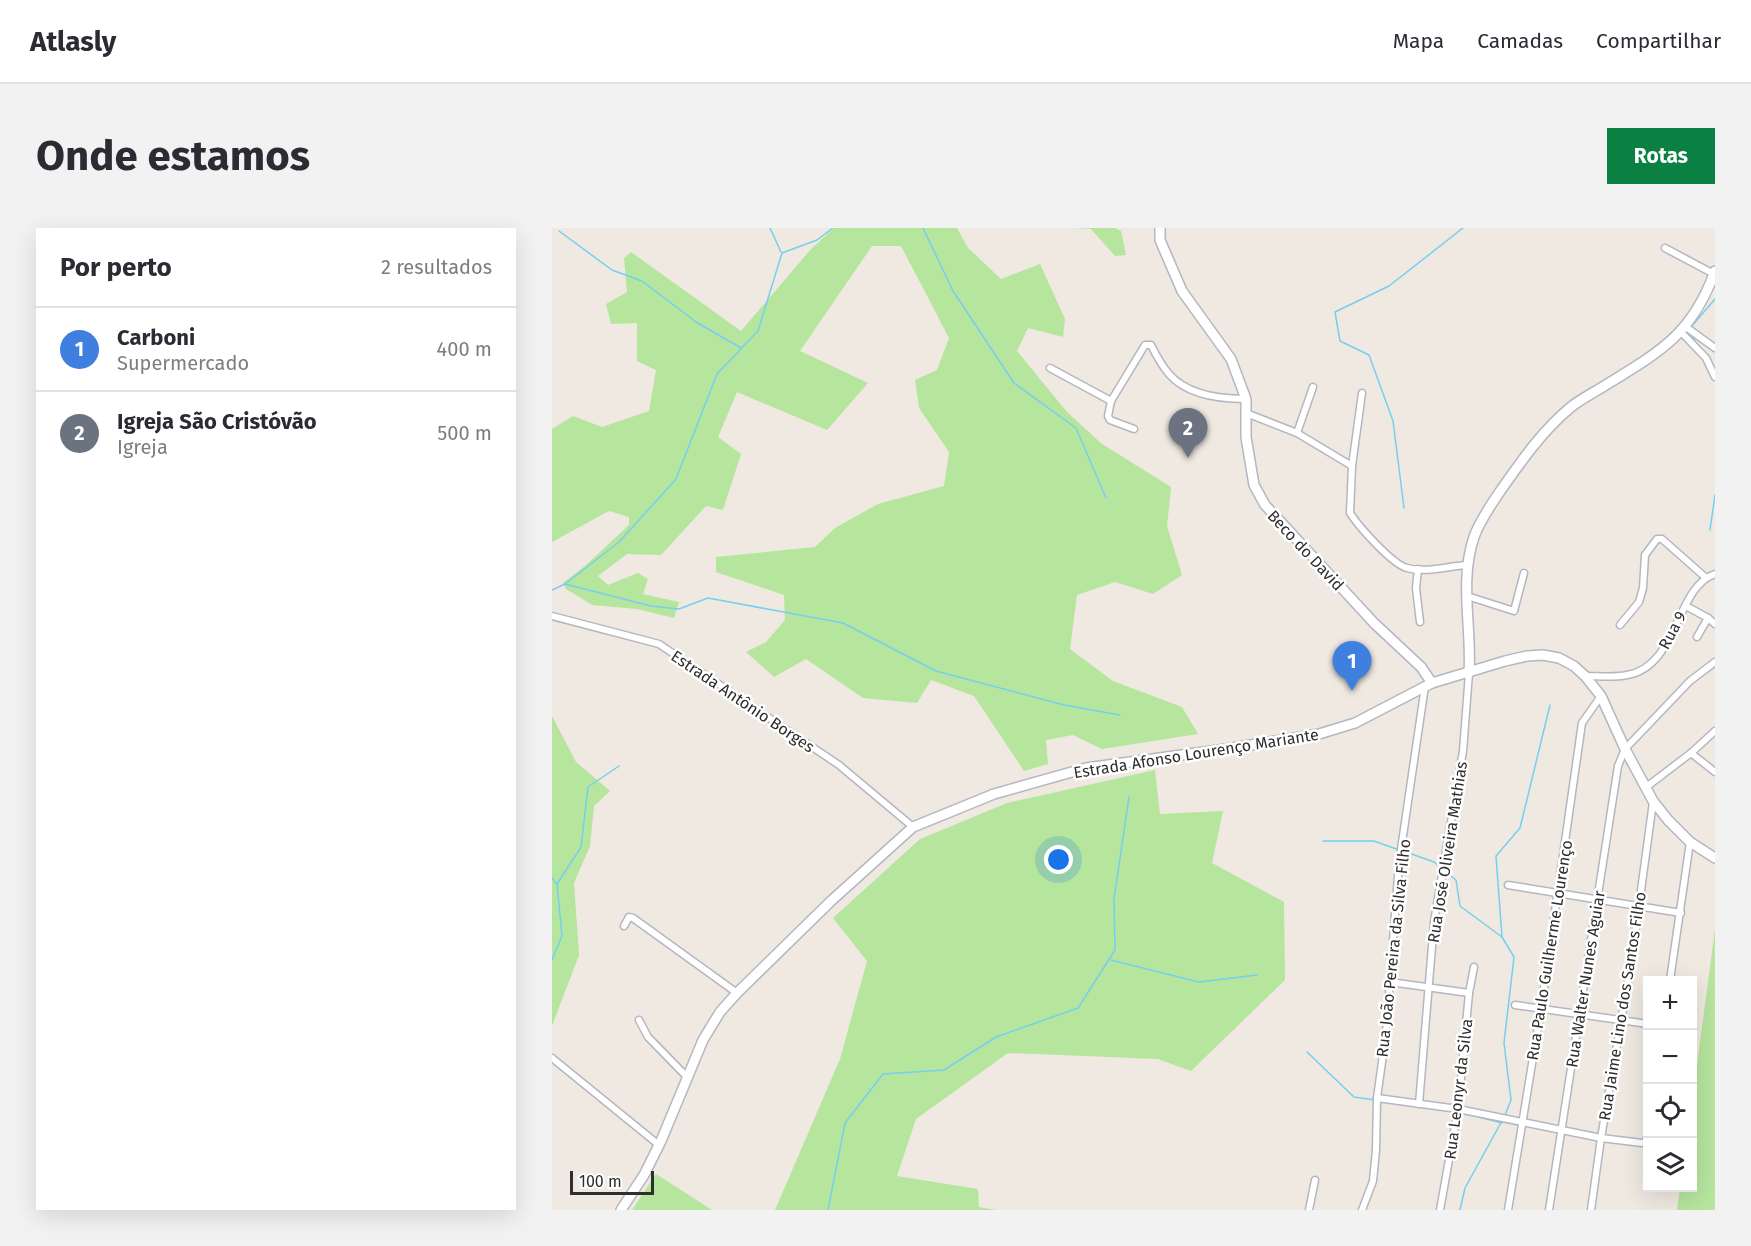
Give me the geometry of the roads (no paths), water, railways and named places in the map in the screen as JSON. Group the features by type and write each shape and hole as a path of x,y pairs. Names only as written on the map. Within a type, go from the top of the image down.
{"main road":[{"name":"Beco do David","path":"1160,228 1160,240 1182,291 1231,359 1245,399 1246,437 1254,485 1265,505 1374,623 1420,667 1429,684"},
{"path":"1469,673 1471,648 1467,565 1474,537 1486,512 1541,435 1574,405 1647,360 1687,329 1705,296 1714,272"},
{"name":"Estrada Afonso Lourenço Mariante","path":"621,1210 644,1175 659,1145 703,1040 720,1012 737,993 831,901 913,827 994,794 1086,768 1319,734 1355,723 1429,684 1505,661 1543,655 1566,662 1585,676 1601,696 1624,749 1653,801 1690,842 1715,858"}],"street":[{"path":"1665,248 1714,272"},
{"path":"1687,329 1715,348"},
{"path":"1687,329 1715,377"},
{"path":"1134,429 1108,419 1111,401 1148,344 1170,375 1184,386 1207,395 1245,399"},
{"path":"1050,368 1111,401"},
{"path":"1297,433 1313,387"},
{"path":"1362,393 1352,466 1350,513 1373,541 1404,567 1418,569 1467,565"},
{"path":"1246,413 1297,433 1352,466"},
{"path":"1620,625 1639,602 1643,588 1644,555 1657,539 1662,539 1705,578 1715,574"},
{"path":"1418,569 1416,588 1420,621"},
{"path":"1467,596 1514,611 1524,573"},
{"name":"Rua 9","path":"1585,676 1628,675 1652,665 1705,578"},
{"path":"1686,606 1715,624"},
{"name":"Estrada Antônio Borges","path":"552,616 659,644 839,765 913,827"},
{"path":"1697,637 1708,618"},
{"path":"1624,749 1690,681 1715,662"},
{"name":"Rua José Oliveira Mathias","path":"1419,1104 1436,903 1463,751 1469,673"},
{"name":"Rua João Pereira da Silva Filho","path":"1362,1210 1373,1181 1377,1098 1386,1033 1399,863 1429,684"},
{"name":"Rua Paulo Guilherme Lourenço","path":"1508,1210 1541,1009 1582,723 1601,696"},
{"path":"1645,788 1691,753 1715,731"},
{"name":"Rua Walter Nunes Aguiar","path":"1549,1210 1618,766 1624,749"},
{"path":"1691,753 1715,772"},
{"name":"Rua Jaime Lino dos Santos Filho","path":"1591,1210 1653,801"},
{"path":"1671,976 1690,842"},
{"path":"1508,885 1681,913"},
{"path":"624,926 630,917 633,918 737,993"},
{"name":"Rua Leonyr da Silva","path":"1440,1210 1458,1109 1469,993 1474,967"},
{"path":"1390,982 1469,993"},
{"path":"1515,1005 1643,1023"},
{"path":"639,1020 648,1037 688,1078"},
{"path":"552,1058 659,1145"},
{"path":"1377,1098 1458,1109 1601,1138 1643,1139"},
{"path":"1309,1210 1315,1179"}],"waterway":[{"path":"770,228 781,252"},
{"path":"552,590 565,584 619,542 676,479 717,374 758,331 782,253 817,240 833,228"},
{"path":"923,228 953,291 1014,383 1076,428 1106,498"},
{"path":"1404,508 1393,421 1369,355 1340,341 1335,312 1389,286 1463,228"},
{"path":"559,231 612,270 642,281 696,322 741,348"},
{"path":"1691,327 1715,299"},
{"path":"1691,334 1696,343"},
{"path":"1710,530 1715,495"},
{"path":"565,584 651,606 679,609 708,598 843,623 936,671 1064,705 1120,715"},
{"path":"1505,1115 1511,1100 1504,1043 1514,957 1502,937 1496,856 1520,828 1550,705"},
{"path":"557,884 581,847 588,787 619,766"},
{"path":"828,1210 845,1123 883,1074 944,1070 996,1037 1078,1008 1115,950 1114,899 1129,797"},
{"path":"1323,841 1374,841 1399,850"},
{"path":"1403,851 1434,862 1440,867"},
{"path":"1446,872 1456,880 1460,906 1502,937"},
{"path":"552,878 557,884 562,936 552,960"},
{"path":"1111,960 1199,982 1257,975"},
{"path":"1307,1052 1354,1097 1375,1100"},
{"path":"1460,1112 1502,1123"},
{"path":"1460,1210 1465,1188 1503,1119"}],"place":[{"name":"Igreja São Cristóvão","path":"1188,458"},
{"name":"Carboni","path":"1352,691"}]}
